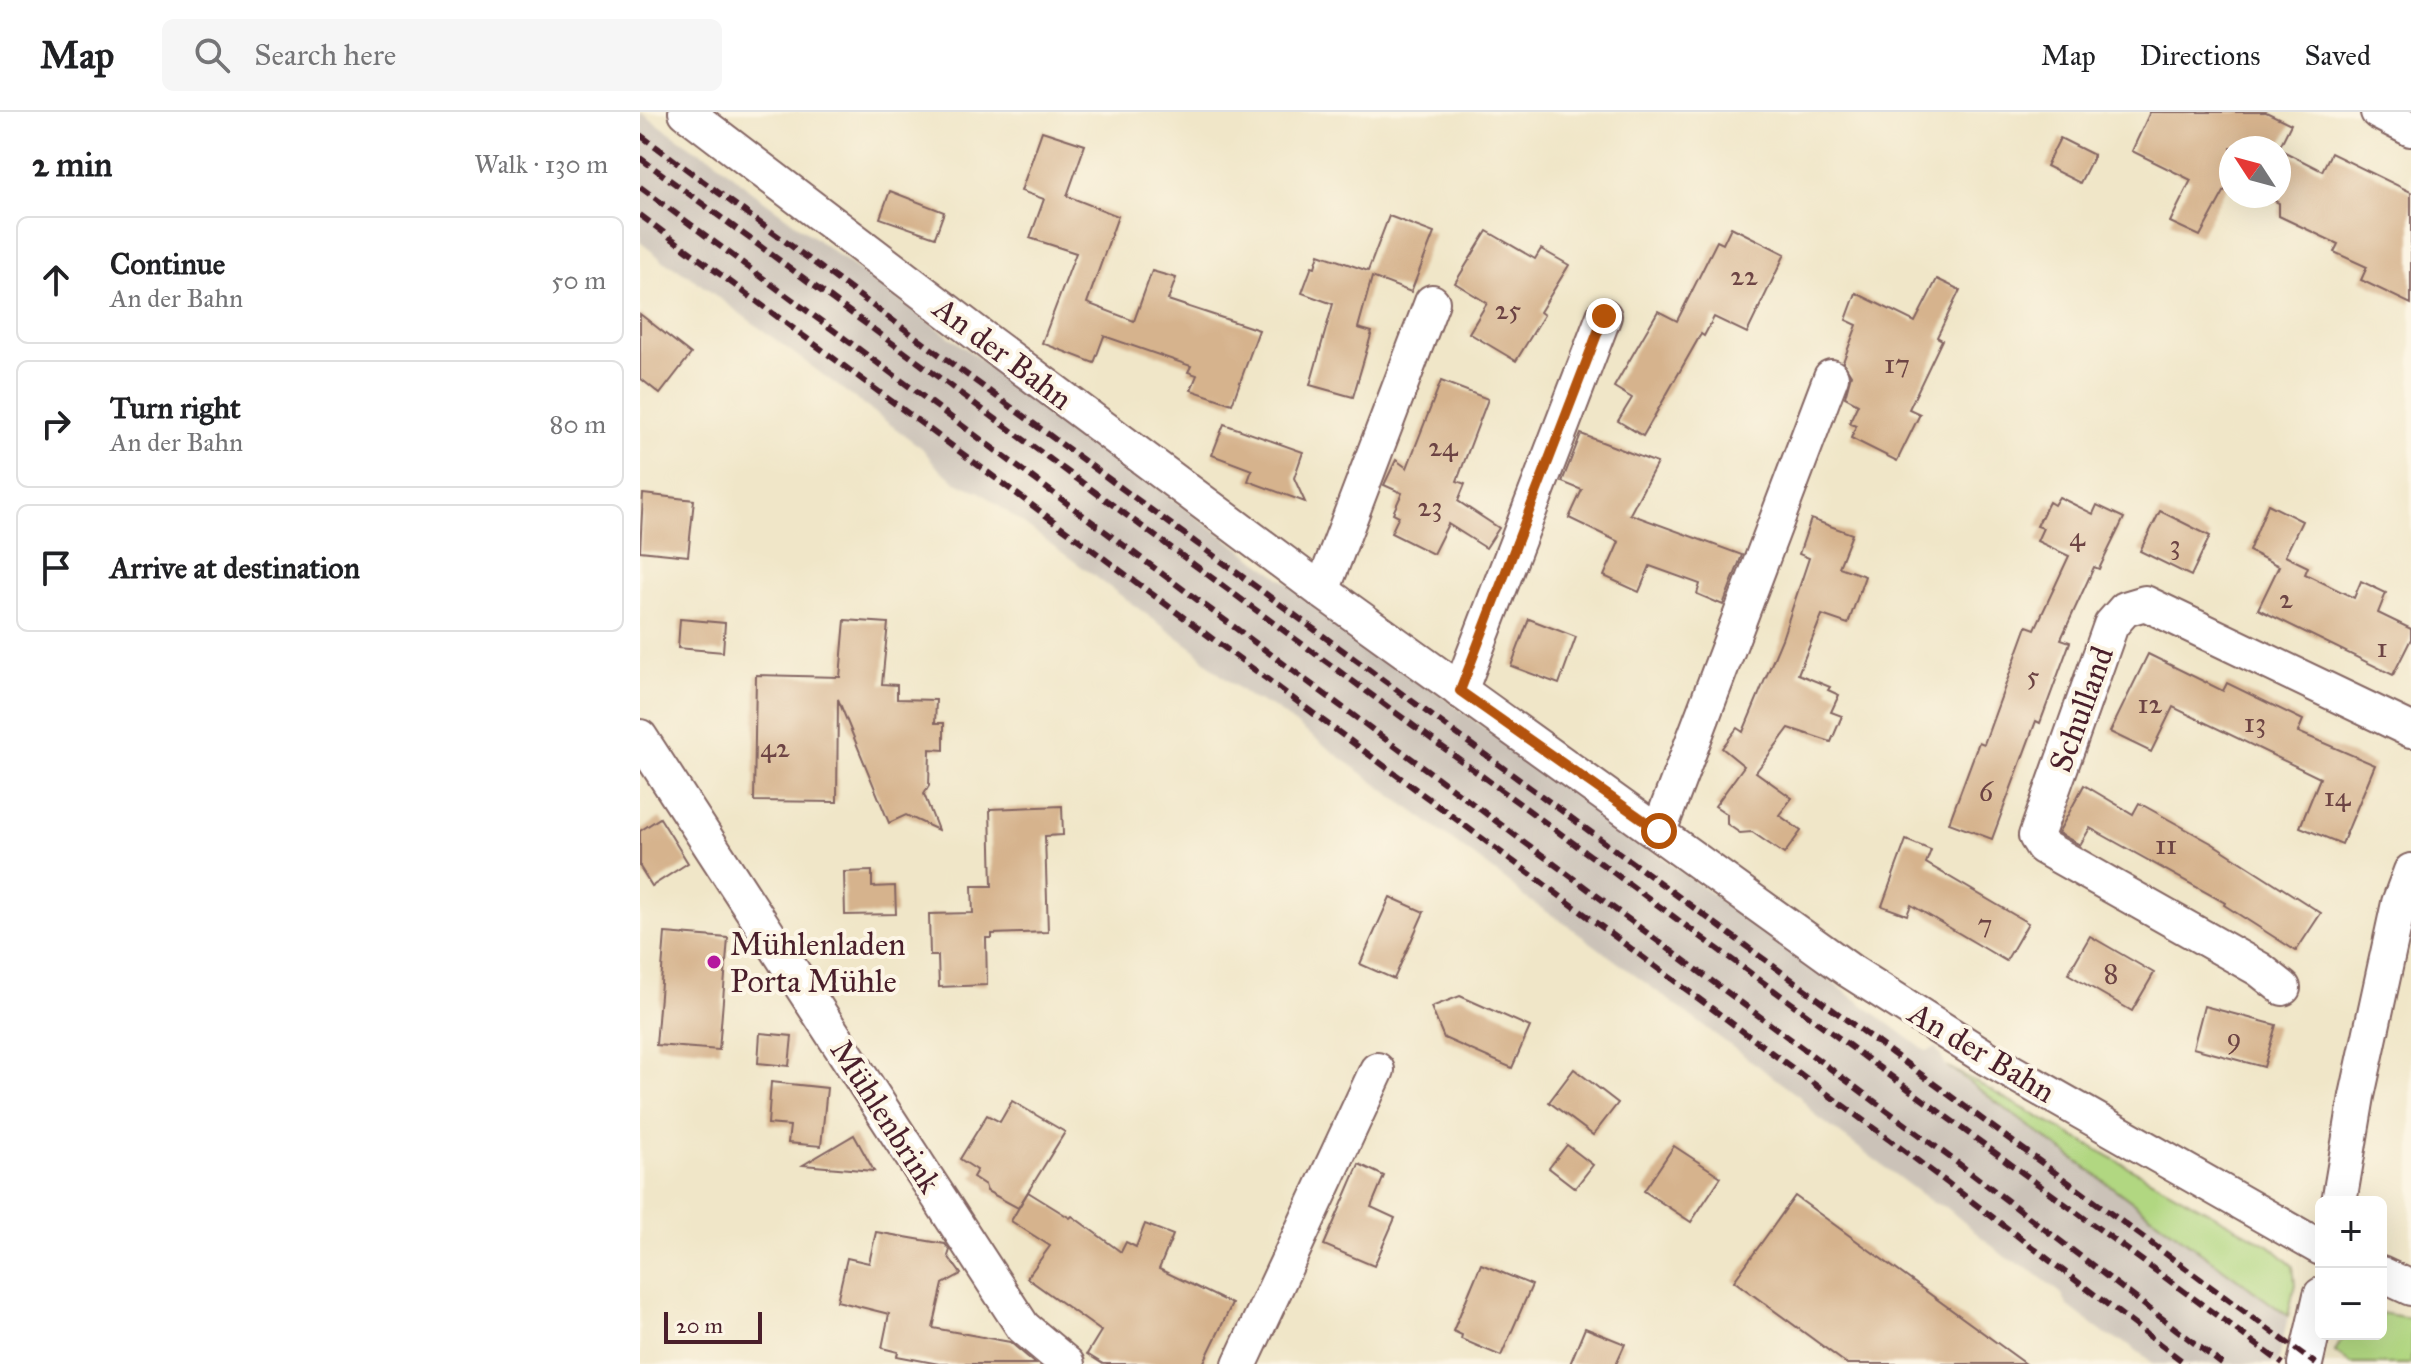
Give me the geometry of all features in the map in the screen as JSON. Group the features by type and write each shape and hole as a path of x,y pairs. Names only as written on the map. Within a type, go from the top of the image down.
{"street":[{"name":"An der Bahn","path":"686,112 1322,591 1850,971 1950,1034 2315,1245"},
{"path":"2378,112 2411,129"},
{"path":"1322,591 1432,302"},
{"path":"1460,691 1604,316"},
{"path":"1659,831 1831,377"},
{"name":"Schulland","path":"2283,988 2259,969 2043,847 2036,836 2111,625 2125,609 2145,603 2411,730"},
{"name":"Mühlenbrink","path":"640,737 1023,1327 1067,1364"},
{"path":"2340,1196 2357,1096 2411,871"},
{"path":"1240,1364 1377,1070"},
{"path":"2387,1277 2411,1288"},
{"path":"2305,1364 2315,1321"}],"shaded area":[{"path":"640,112 714,159 751,191 1926,1051 1936,1048 1947,1067 2263,1296 2288,1316 2278,1364 2154,1364 2128,1344 2106,1335 2067,1305 2061,1293 2028,1268 2005,1257 1946,1207 1933,1203 1816,1116 1800,1097 1567,925 1524,897 1507,881 1274,708 1251,698 1212,668 1195,650 980,492 959,484 938,468 922,448 688,275 665,262 640,242"}],"green space":[{"path":"1947,1066 2270,1246 2293,1266 2295,1284 2288,1316"},
{"path":"2387,1314 2411,1318 2411,1364 2351,1364 2335,1352 2341,1340 2387,1340"}],"building":[{"path":"2150,112 2266,112 2291,124 2285,136 2219,136 2219,201 2200,236 2170,222 2191,180 2132,151"},
{"path":"1042,131 1085,145 1067,196 1118,216 1087,303 1134,321 1152,271 1176,278 1168,300 1259,330 1232,404 1191,390 1197,375 1188,372 1191,366 1104,336 1094,363 1042,343 1076,253 1030,238 1044,199 1021,191"},
{"path":"2060,138 2094,155 2080,183 2046,166"},
{"path":"2331,153 2411,192 2411,304 2361,280 2367,267 2334,252 2338,244 2279,216 2279,208 2291,208 2291,155 2322,171"},
{"path":"890,191 944,212 935,237 880,218"},
{"path":"1389,216 1434,233 1411,292 1372,277 1358,328 1372,332 1353,397 1310,385 1333,304 1302,293 1312,266 1315,267 1319,254 1368,271"},
{"path":"1731,227 1785,254 1747,333 1714,317 1704,336 1701,334 1643,436 1618,421 1632,398 1614,387 1658,311 1677,321 1717,241 1723,244"},
{"path":"1487,231 1535,259 1541,249 1569,265 1540,312 1544,315 1516,361 1469,333 1487,303 1455,283"},
{"path":"1937,279 1960,290 1937,337 1942,340 1909,409 1920,414 1897,461 1851,438 1856,426 1849,423 1858,404 1845,397 1851,375 1843,362 1857,325 1846,320 1856,293 1915,322"},
{"path":"640,314 691,354 660,394 640,378"},
{"path":"1441,381 1488,399 1457,481 1465,484 1458,501 1499,528 1486,548 1448,524 1433,554 1391,533 1399,516 1393,513 1402,493 1384,485 1396,460 1407,468"},
{"path":"1224,424 1303,452 1294,478 1305,502 1248,481 1252,470 1212,455"},
{"path":"1581,434 1657,463 1630,514 1742,555 1723,605 1697,594 1700,584 1650,566 1639,592 1604,576 1619,542 1569,518 1582,490 1562,482"},
{"path":"643,494 694,500 688,556 640,551"},
{"path":"2059,497 2093,514 2097,505 2124,518 2099,569 2094,567 2061,639 2070,642 2040,723 2036,721 1992,839 1949,823 1979,742 1984,744 2027,626 2035,629 2069,556 2037,541 2043,528 2037,526 2049,502 2054,505"},
{"path":"2268,504 2302,521 2285,556 2308,567 2305,574 2354,598 2361,581 2386,593 2378,613 2411,629 2411,639 2393,675 2258,609 2279,566 2249,551"},
{"path":"2160,511 2210,536 2191,576 2140,551"},
{"path":"1811,519 1852,534 1839,567 1865,576 1848,624 1822,615 1798,674 1830,687 1828,690 1839,695 1831,712 1842,716 1831,742 1789,728 1756,772 1792,798 1779,815 1801,831 1784,854 1752,832 1740,833 1727,824 1727,814 1715,806 1744,766 1722,748 1737,728 1743,732 1782,639 1809,558 1799,554"},
{"path":"680,619 725,623 723,652 678,648"},
{"path":"1529,619 1576,637 1559,684 1511,666"},
{"path":"845,620 888,623 882,684 897,685 897,699 936,700 935,723 944,723 944,750 930,749 929,786 924,794 938,830 906,815 889,823 838,699 837,802 754,801 756,675 840,677"},
{"path":"2148,654 2223,691 2227,683 2303,720 2298,732 2375,765 2342,844 2300,827 2320,778 2173,707 2151,752 2110,732"},
{"path":"2084,785 2133,814 2139,803 2213,844 2321,913 2296,951 2225,903 2090,828 2080,845 2058,833"},
{"path":"1062,806 1063,835 1045,836 1048,932 992,934 992,938 986,938 987,985 939,987 938,956 930,956 929,914 973,913 972,886 992,886 990,809"},
{"path":"660,818 688,863 652,886 640,867 640,831"},
{"path":"1906,840 1931,850 1926,863 2028,923 2006,961 1911,905 1907,915 1882,906"},
{"path":"872,871 872,887 895,886 896,914 845,915 844,872"},
{"path":"1390,897 1424,912 1394,979 1360,964"},
{"path":"665,933 728,938 719,1050 656,1045"},
{"path":"2090,936 2154,973 2132,1011 2068,974"},
{"path":"1460,996 1530,1027 1512,1068 1444,1038 1431,1007"},
{"path":"2204,1006 2276,1025 2264,1067 2193,1048"},
{"path":"760,1033 792,1036 789,1066 758,1063"},
{"path":"1574,1069 1618,1103 1593,1135 1549,1102"},
{"path":"771,1082 827,1088 821,1146 788,1143 790,1126 768,1124"},
{"path":"1012,1101 1065,1132 1018,1208 987,1191 985,1185 973,1177 977,1170 960,1159 987,1115 1000,1122"},
{"path":"854,1135 874,1171 803,1165"},
{"path":"1567,1145 1593,1165 1575,1188 1549,1168"},
{"path":"1674,1146 1721,1177 1691,1222 1644,1191"},
{"path":"1359,1164 1384,1176 1371,1207 1395,1218 1374,1266 1324,1245"},
{"path":"1028,1192 1070,1218 1072,1216 1121,1252 1126,1242 1136,1247 1145,1224 1173,1235 1159,1269 1232,1304 1203,1364 1103,1364 1087,1354 1101,1331 1027,1278 1050,1246 1011,1221"},
{"path":"1795,1196 2026,1364 1847,1364 1734,1281"},
{"path":"876,1232 945,1244 950,1250 948,1256 961,1274 943,1284 933,1328 1010,1342 1036,1364 939,1364 897,1356 898,1352 882,1348 889,1314 837,1301 847,1258 869,1263"},
{"path":"1481,1264 1532,1285 1501,1356 1461,1339 1462,1335 1453,1331"},
{"path":"1585,1328 1625,1344 1616,1364 1570,1364"}],"railway":[{"path":"640,135 2316,1364"},
{"path":"640,158 2283,1364"},
{"path":"640,187 1959,1164 2222,1364"},
{"path":"640,215 1945,1181 2186,1364"}],"place":[{"name":"Mühlenladen Porta Mühle","path":"714,962"}],"route":[{"path":"1604,316 1460,691 1659,831"}]}
